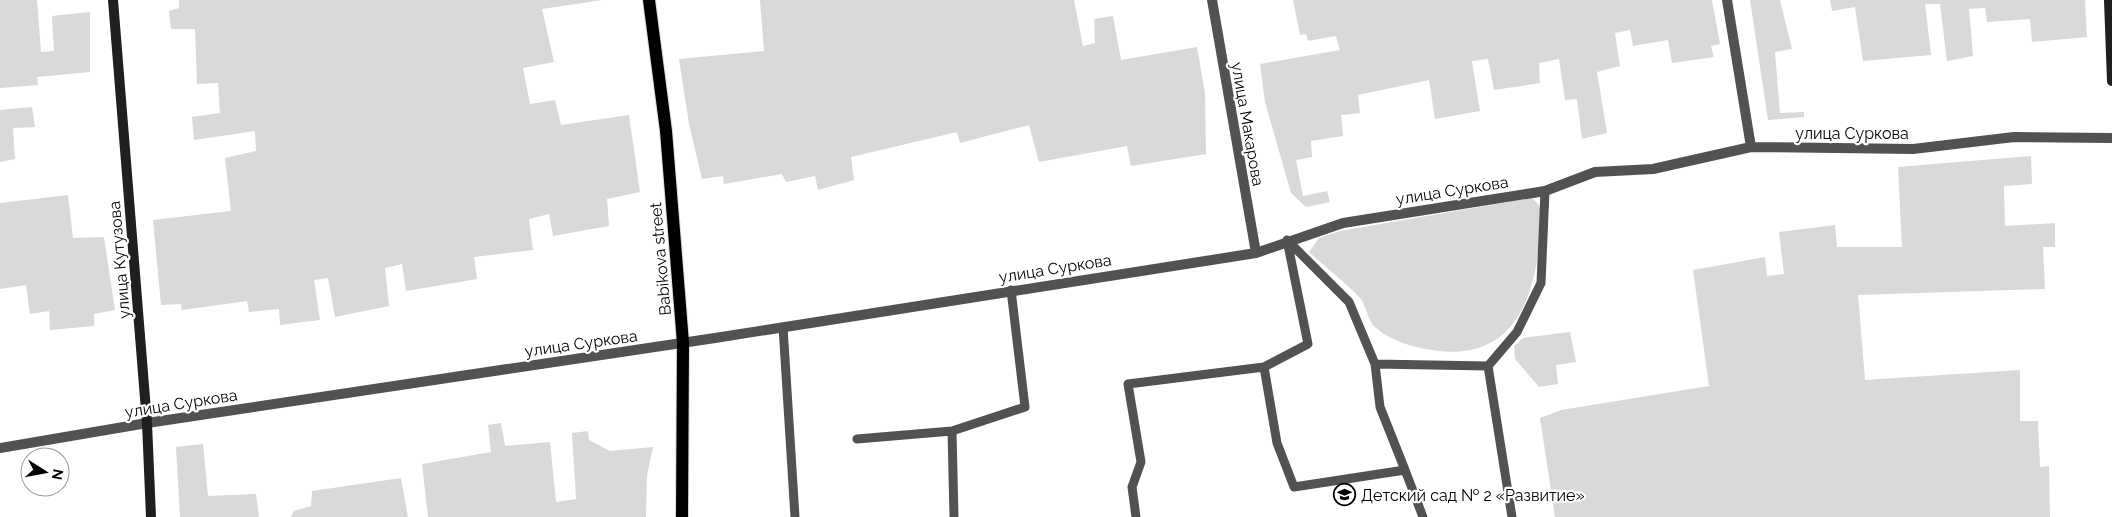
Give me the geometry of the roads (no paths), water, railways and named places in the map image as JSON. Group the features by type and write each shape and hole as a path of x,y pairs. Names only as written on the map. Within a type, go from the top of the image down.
{"main road":[{"name":"Babikova street","path":"650,0 666,131 683,343 682,517"}],"street":[{"name":"улица Кутузова","path":"113,0 146,423 151,517"},
{"name":"улица Макарова","path":"1212,0 1256,253"},
{"path":"1727,0 1751,147"},
{"path":"2109,0 2112,81"},
{"name":"улица Суркова","path":"0,448 146,423 683,343 1256,253 1287,240 1343,223 1545,191 1595,172 1653,168 1751,147 1913,149 2014,138 2112,138"}],"lane":[{"path":"1512,517 1488,366 1517,332 1541,283 1545,191"},
{"path":"1287,240 1349,302 1375,364 1380,408 1422,514 1413,517"},
{"path":"1136,517 1132,487 1140,462 1128,384 1264,367 1308,344 1287,240"},
{"path":"857,439 952,431 1025,407 1011,290"},
{"path":"783,327 795,517"},
{"path":"1375,364 1488,366"},
{"path":"1264,367 1277,443 1294,487 1405,470"},
{"path":"952,431 954,517"}],"place":[{"name":"Детский сад № 2 «Развитие»","path":"1345,495"}]}
